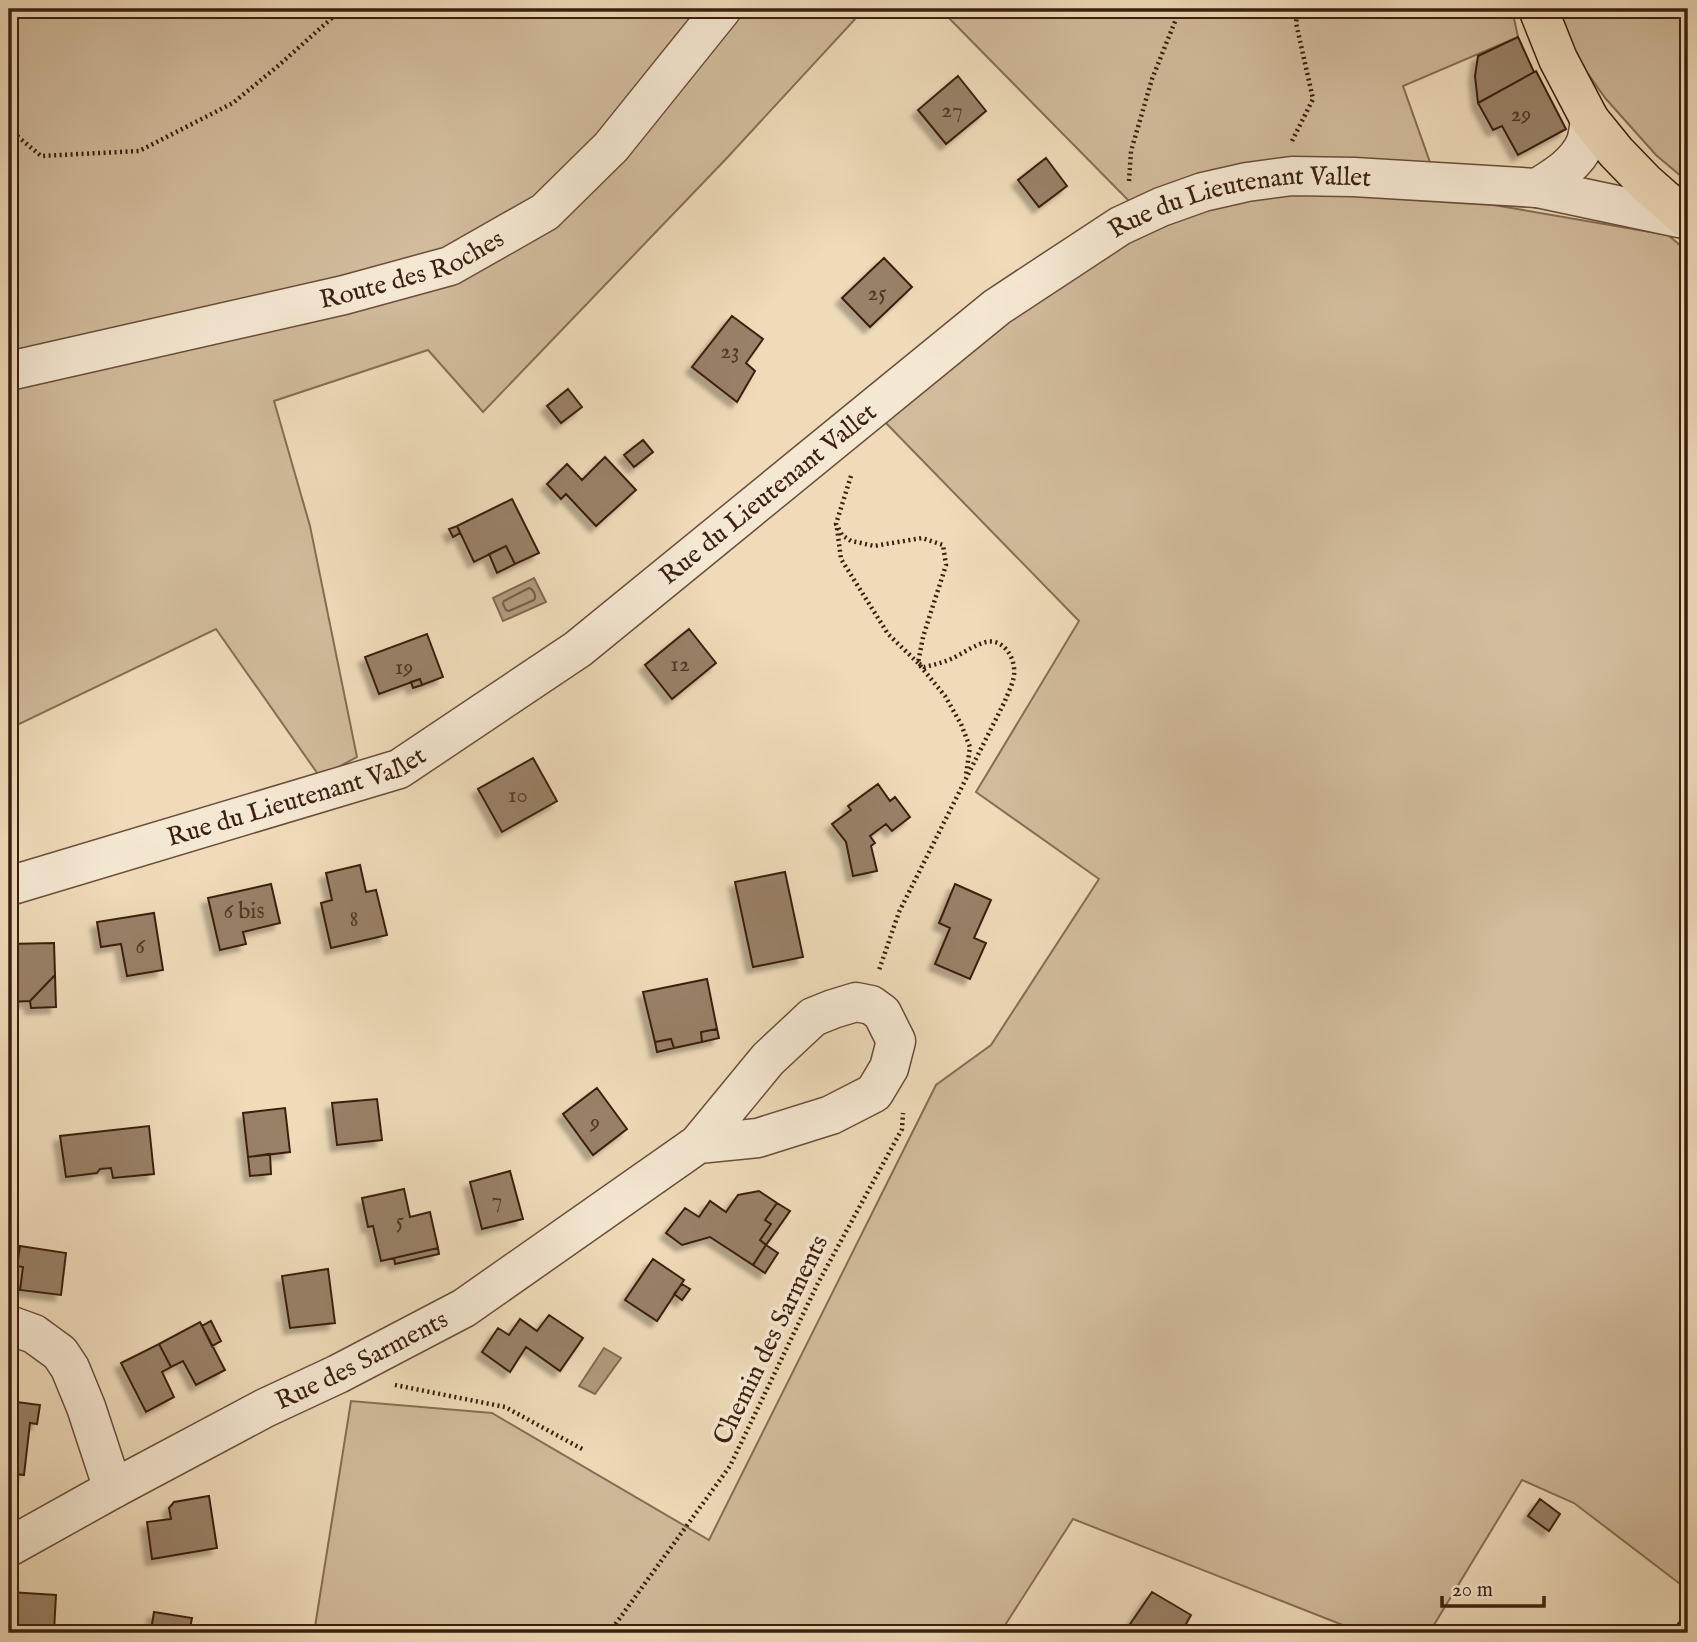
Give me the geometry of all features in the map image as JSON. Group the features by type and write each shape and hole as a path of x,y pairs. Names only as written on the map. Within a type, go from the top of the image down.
{"main road":[{"path":"1538,9 1558,59 1590,120 1645,182 1688,220"}],"street":[{"name":"Route des Roches","path":"9,371 344,295 450,266 545,212 611,147 722,9"},
{"path":"1536,188 1561,173 1580,155 1590,120"},
{"name":"Rue du Lieutenant Vallet","path":"9,886 399,769 578,649 996,307 1120,226 1161,207 1203,192 1247,182 1292,176 1354,177 1536,188 1688,220"},
{"name":"Rue des Sarments","path":"9,1547 265,1408 338,1374 464,1308 698,1144 768,1059 813,1017 856,1002 871,1005 882,1013 897,1041 890,1068 874,1093 831,1115 758,1138 698,1144"},
{"path":"9,1325 34,1334 61,1353 86,1407 113,1489"}],"path":[{"path":"9,129 41,156 139,151 233,103 342,9"},
{"path":"1129,192 1131,151 1152,79 1180,9"},
{"path":"1298,9 1297,23 1313,99"},
{"path":"851,474 836,524 841,559 888,634 918,663 945,696 961,724 970,747 965,780"},
{"path":"836,524 842,535 862,544 874,546 922,538 943,545 946,565 923,637 918,663"},
{"path":"882,1013 879,970 899,912 1005,702 1014,676 1012,657 1007,649 993,642 984,643 932,665 924,667 918,663"},
{"name":"Chemin des Sarments","path":"609,1633 730,1466 818,1283 902,1129 904,1106"},
{"path":"338,1374 505,1407 584,1450"}],"shaded area":[{"path":"9,9 872,9 856,18 725,160 483,412 428,350 274,401 310,526 357,757 320,777 216,629 9,729"},
{"path":"940,9 1512,9 1518,37 1403,86 1442,196 1668,235 1688,252 1688,1590 1574,1503 1522,1480 1429,1633 1363,1633 1073,1519 1000,1633 314,1633 351,1401 492,1413 709,1540 936,1085 991,1045 1099,879 976,792 1079,621 883,420 1129,201"},
{"path":"1556,9 1688,9 1688,182 1656,155 1606,99 1560,35"}],"water":[{"path":"534,578 546,602 503,621 493,598"},
{"path":"604,1348 621,1358 595,1394 579,1386"}],"building":[{"path":"1518,37 1534,72 1478,103 1475,76 1478,56"},
{"path":"1536,71 1566,129 1518,155 1502,126 1493,130 1478,103"},
{"path":"958,76 986,111 946,144 918,110"},
{"path":"1046,158 1067,186 1039,207 1018,180"},
{"path":"884,258 912,287 870,327 842,298"},
{"path":"732,316 763,339 746,363 755,371 737,402 692,367"},
{"path":"568,389 582,407 561,423 547,406"},
{"path":"643,440 653,452 634,467 624,455"},
{"path":"605,457 636,490 596,526 566,494 561,499 547,484 567,464 582,480"},
{"path":"512,499 539,553 515,564 506,546 474,562 457,526"},
{"path":"457,526 460,533 453,537 449,529"},
{"path":"506,546 515,564 497,573 489,554"},
{"path":"689,629 716,663 672,699 645,665"},
{"path":"427,634 443,677 422,685 420,679 379,694 365,657"},
{"path":"420,679 422,685 413,688 411,682"},
{"path":"533,758 557,801 502,832 478,789"},
{"path":"878,784 890,801 895,797 910,817 892,831 886,824 870,836 875,843 871,846 877,871 853,876 846,842 832,824 851,810 848,806"},
{"path":"360,865 366,892 376,890 387,935 331,948 321,903 332,900 326,873"},
{"path":"785,872 803,957 753,967 735,882"},
{"path":"271,884 280,923 243,932 246,944 220,950 208,898"},
{"path":"955,884 991,900 974,938 986,943 970,979 935,964 950,928 939,923"},
{"path":"154,913 163,970 127,976 121,944 101,947 97,922"},
{"path":"54,943 55,975 30,1001 9,1002 9,944"},
{"path":"55,975 56,1007 31,1008 30,1001"},
{"path":"707,979 717,1029 701,1032 702,1042 674,1048 671,1039 655,1042 643,992"},
{"path":"717,1029 719,1038 702,1042 701,1032"},
{"path":"671,1039 674,1048 657,1052 655,1042"},
{"path":"597,1088 627,1129 593,1155 563,1114"},
{"path":"377,1099 382,1140 337,1145 332,1103"},
{"path":"285,1108 290,1152 248,1157 243,1113"},
{"path":"149,1126 154,1174 113,1178 111,1168 100,1169 97,1173 66,1177 60,1136"},
{"path":"270,1154 271,1174 250,1176 248,1157"},
{"path":"510,1171 523,1219 482,1229 470,1182"},
{"path":"404,1189 410,1217 430,1212 438,1248 381,1261 373,1226 368,1227 362,1198"},
{"path":"759,1191 777,1203 765,1220 771,1224 760,1240 766,1245 753,1265 710,1237 682,1245 666,1233 685,1208 699,1217 710,1201 726,1212 738,1195"},
{"path":"777,1203 790,1211 766,1245 760,1240 771,1224 765,1220"},
{"path":"766,1245 778,1253 765,1273 753,1265"},
{"path":"20,1246 66,1253 61,1295 20,1290 23,1267 17,1266"},
{"path":"438,1248 439,1254 395,1264 394,1258"},
{"path":"653,1259 684,1280 657,1321 625,1300"},
{"path":"328,1269 335,1323 290,1328 282,1276"},
{"path":"682,1284 690,1289 682,1300 674,1294"},
{"path":"549,1315 583,1338 560,1371 526,1347 510,1372 482,1352 498,1328 509,1335 520,1319 537,1331"},
{"path":"211,1321 221,1341 212,1346 202,1326"},
{"path":"200,1322 225,1370 196,1385 183,1361 171,1367 159,1344"},
{"path":"159,1344 171,1367 162,1372 174,1397 146,1412 121,1363"},
{"path":"9,1401 40,1405 37,1424 30,1423 24,1475 9,1473"},
{"path":"209,1496 217,1548 152,1559 147,1522 171,1519 169,1508 174,1502"},
{"path":"1540,1499 1560,1514 1549,1531 1528,1516"},
{"path":"9,1592 56,1595 54,1631 9,1629"},
{"path":"1152,1592 1191,1615 1181,1633 1124,1633"},
{"path":"154,1612 192,1618 189,1633 137,1633 138,1628 151,1630"}],"railway":[{"path":"1674,1633 1684,1617"}]}
